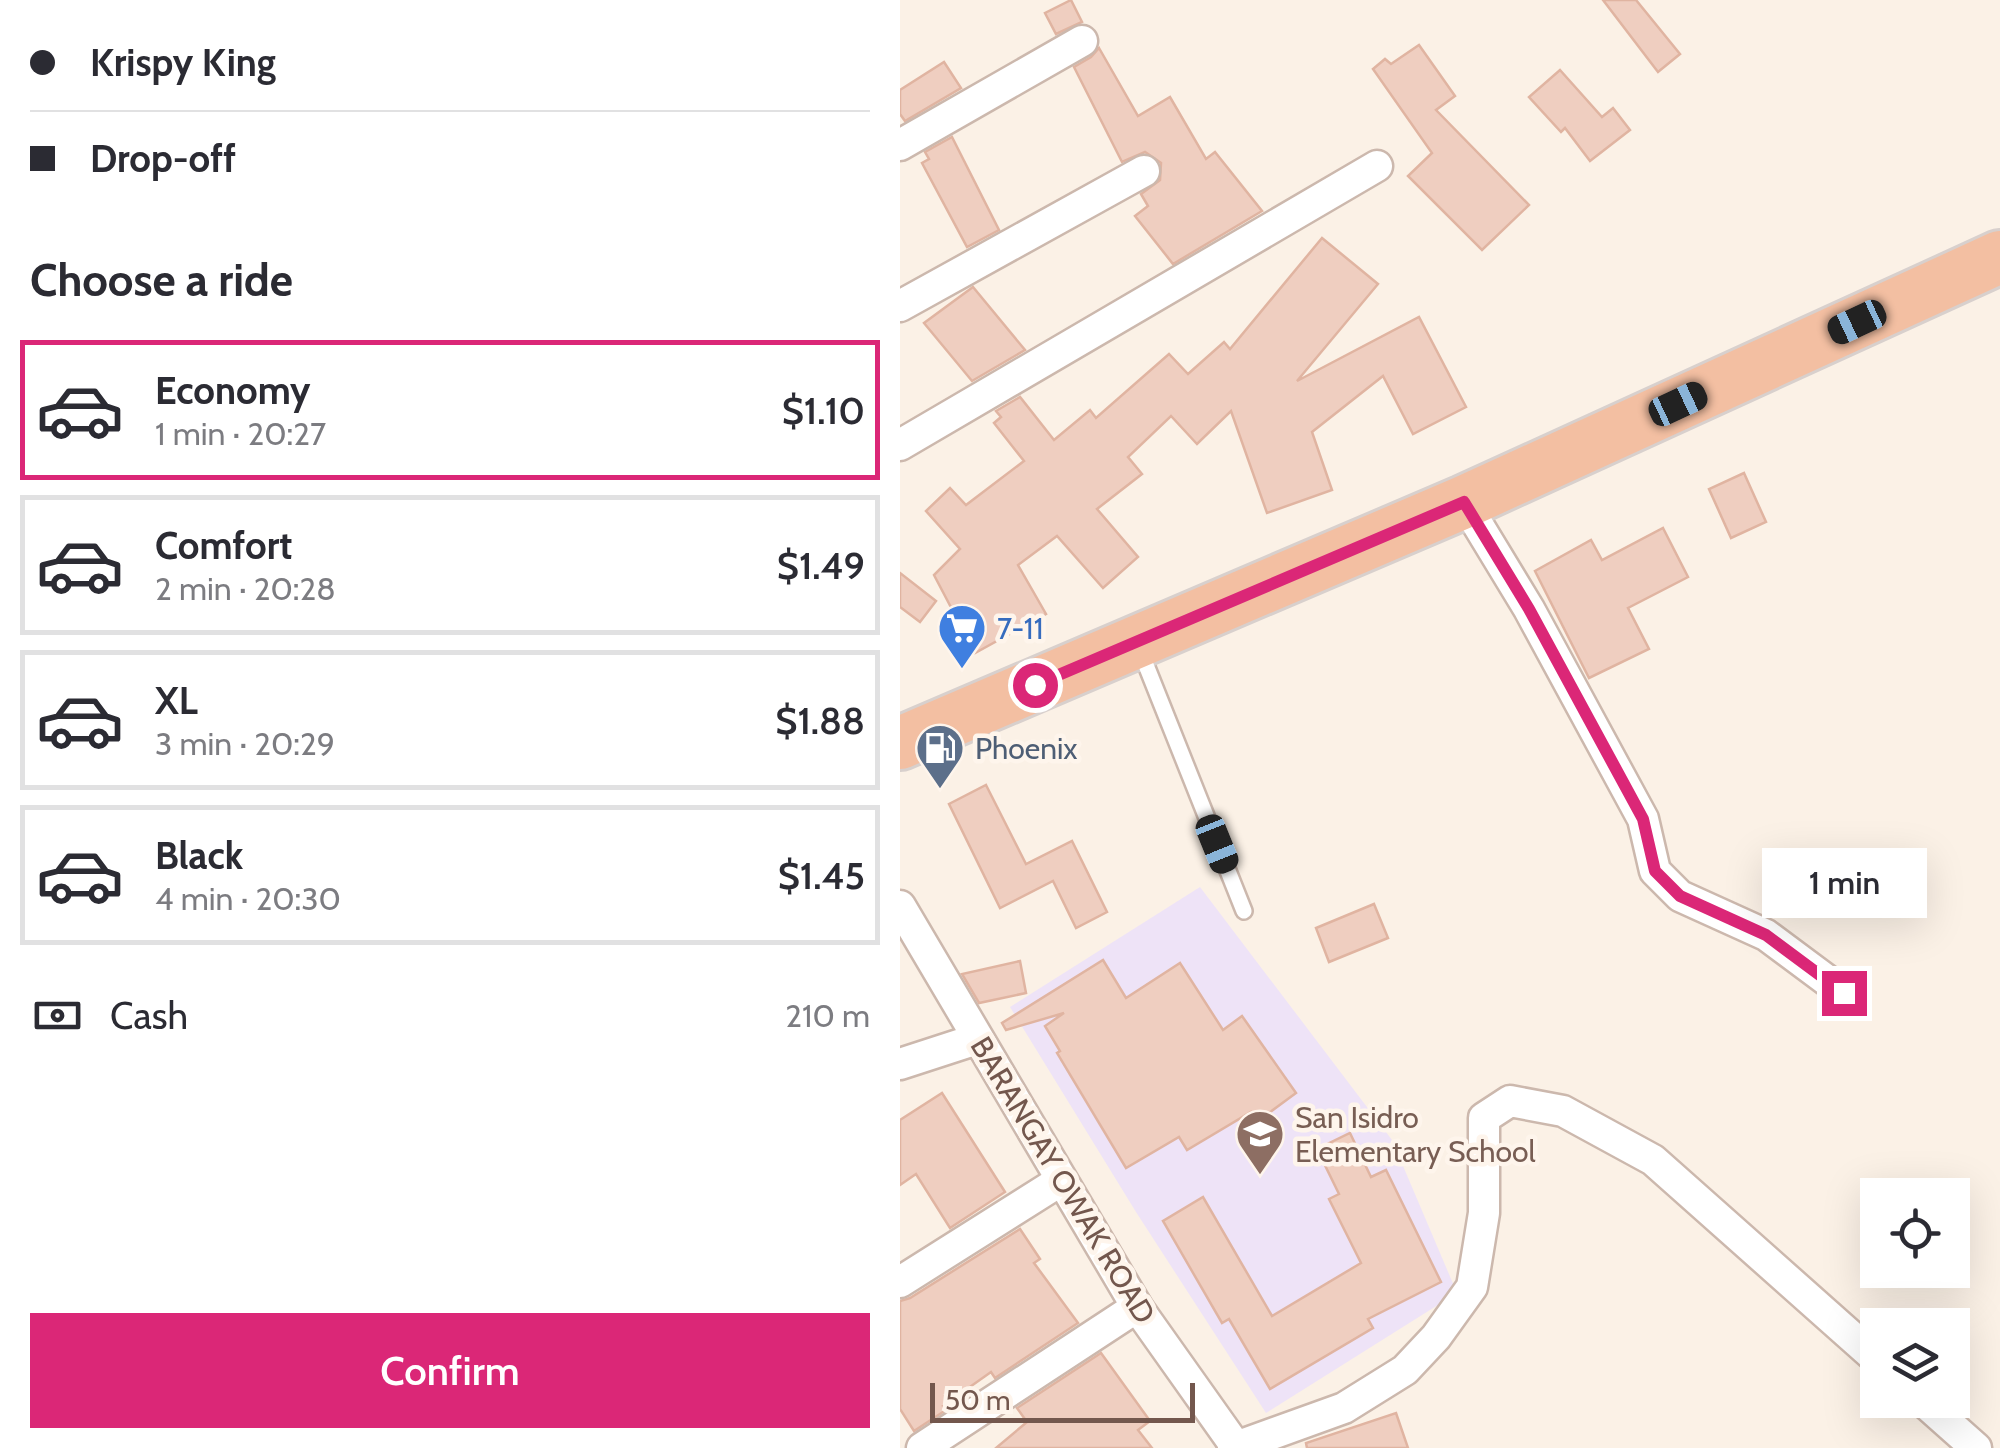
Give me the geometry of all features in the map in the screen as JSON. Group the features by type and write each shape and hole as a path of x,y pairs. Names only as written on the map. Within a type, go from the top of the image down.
{"highway":[{"path":"900,743 1464,502 2000,256"}],"street":[{"path":"900,145 1082,41"},
{"path":"900,445 1378,166"},
{"path":"900,306 1144,171"},
{"path":"1464,502 1529,609 1643,819 1655,871 1680,896 1766,935 1844,993"},
{"name":"BARANGAY OWAK ROAD","path":"900,906 1137,1307 1235,1447"},
{"path":"900,1064 977,1039"},
{"path":"1235,1447 1344,1408 1405,1370 1436,1337 1472,1287 1484,1213 1484,1118 1510,1101 1562,1112 1653,1160 1860,1344"},
{"path":"900,1282 1060,1182"},
{"path":"922,1448 1137,1307"},
{"path":"1942,1418 1976,1448"}],"lane":[{"path":"1136,642 1244,910"}],"shaded area":[{"name":"San Isidro Elementary School","path":"1200,887 1392,1140 1457,1293 1266,1413 1010,1007"}],"building":[{"path":"1071,0 1082,22 1056,34 1045,13"},
{"path":"1603,0 1636,0 1680,54 1658,72"},
{"path":"1419,45 1455,96 1436,110 1529,205 1482,250 1408,176 1432,153 1373,69 1385,59 1391,64"},
{"path":"1099,48 1138,116 1170,97 1206,159 1215,152 1262,211 1173,264 1135,216 1148,206 1141,194 1160,180 1161,163 1145,152 1122,162 1074,67"},
{"path":"944,62 961,88 905,121 900,114 900,90"},
{"path":"1560,70 1602,117 1613,108 1630,130 1590,161 1565,128 1561,132 1529,97"},
{"path":"952,137 999,230 967,247 922,163 929,159 925,152"},
{"path":"1322,238 1378,284 1297,381 1419,317 1466,407 1413,434 1383,376 1312,432 1332,490 1267,513 1231,411 1197,444 1171,416 1128,457 1142,474 1097,509 1138,557 1103,588 1057,536 1018,565 1046,614 975,653 934,575 960,549 926,511 950,488 966,505 1024,461 994,423 1001,417 996,411 1020,397 1054,440 1090,410 1096,418 1169,354 1188,374 1224,342 1230,349"},
{"path":"973,287 1025,350 972,381 924,323"},
{"path":"1744,473 1766,522 1731,538 1709,489"},
{"path":"1663,528 1688,577 1628,608 1649,649 1589,678 1535,571 1591,540 1602,560"},
{"path":"900,573 936,601 920,622 900,607"},
{"path":"986,785 1026,864 1072,841 1107,912 1076,928 1053,881 1000,908 949,804"},
{"path":"1374,904 1388,938 1329,962 1316,928"},
{"path":"1103,960 1126,998 1180,963 1223,1030 1242,1016 1296,1093 1258,1121 1251,1112 1187,1150 1179,1137 1126,1168 1045,1026 1064,1013 1006,1030 1002,1023"},
{"path":"1020,961 1026,993 979,1003 962,974"},
{"path":"942,1093 1005,1192 950,1228 916,1174 900,1185 900,1120"},
{"path":"1350,1133 1371,1177 1386,1170 1441,1282 1368,1319 1373,1328 1270,1389 1229,1319 1222,1323 1163,1221 1203,1197 1272,1316 1361,1263 1329,1199 1339,1194 1317,1149"},
{"path":"1020,1229 1040,1259 1034,1263 1078,1323 995,1378 991,1372 914,1431 900,1409 900,1301"},
{"path":"1101,1353 1150,1421 1138,1430 1152,1448 996,1448 1027,1422 1017,1408"},
{"path":"1396,1413 1408,1448 1307,1448 1306,1443"}],"place":[{"name":"7-11","path":"962,670"},
{"name":"Phoenix","path":"940,790"},
{"name":"San Isidro Elementary School","path":"1260,1176"}],"route":[{"path":"1035,685 1464,502 1529,609 1643,819 1655,871 1680,896 1766,935 1844,993"}]}
